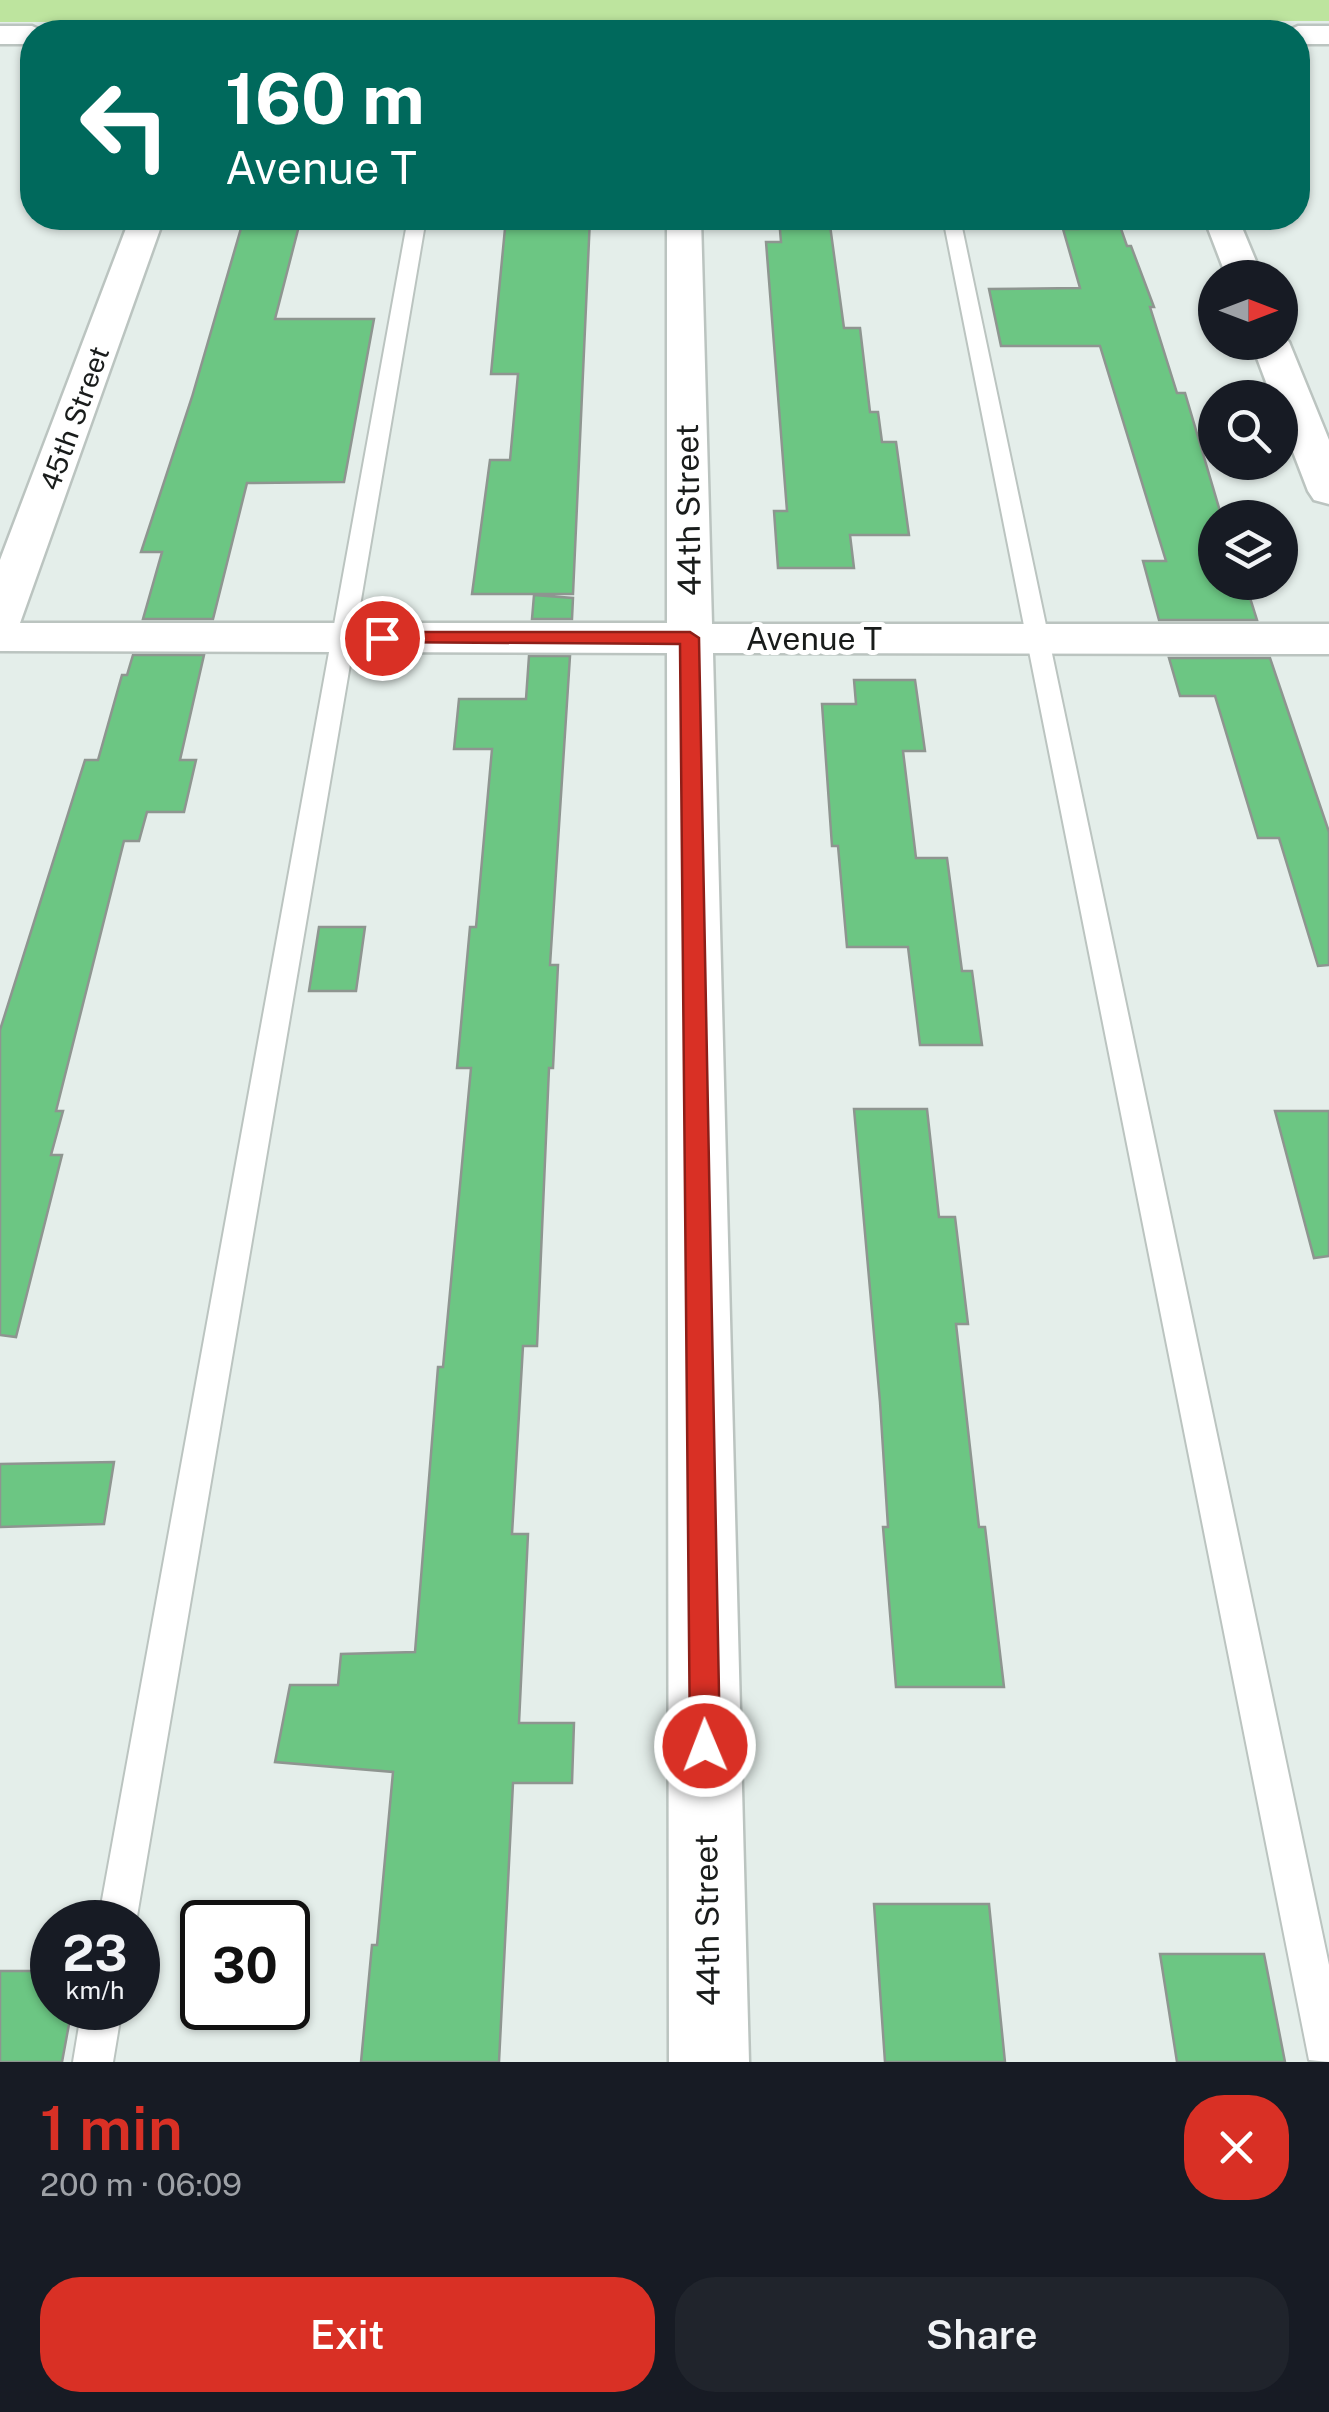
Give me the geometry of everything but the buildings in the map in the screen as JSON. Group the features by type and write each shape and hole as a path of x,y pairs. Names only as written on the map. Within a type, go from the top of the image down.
{"street":[{"name":"45th Street","path":"0,619 143,230"},
{"name":"44th Street","path":"684,230 709,2062"},
{"path":"1226,230 1238,260"},
{"path":"1277,360 1329,491"},
{"name":"Avenue T","path":"0,637 1329,639"}],"lane":[{"path":"121,1900 415,230"},
{"path":"953,230 1329,2060"},
{"path":"93,2062 98,2030"}],"green space":[{"path":"0,0 1329,0 1329,21 0,22"}],"route":[{"path":"382,638 690,638 705,1746"}]}
